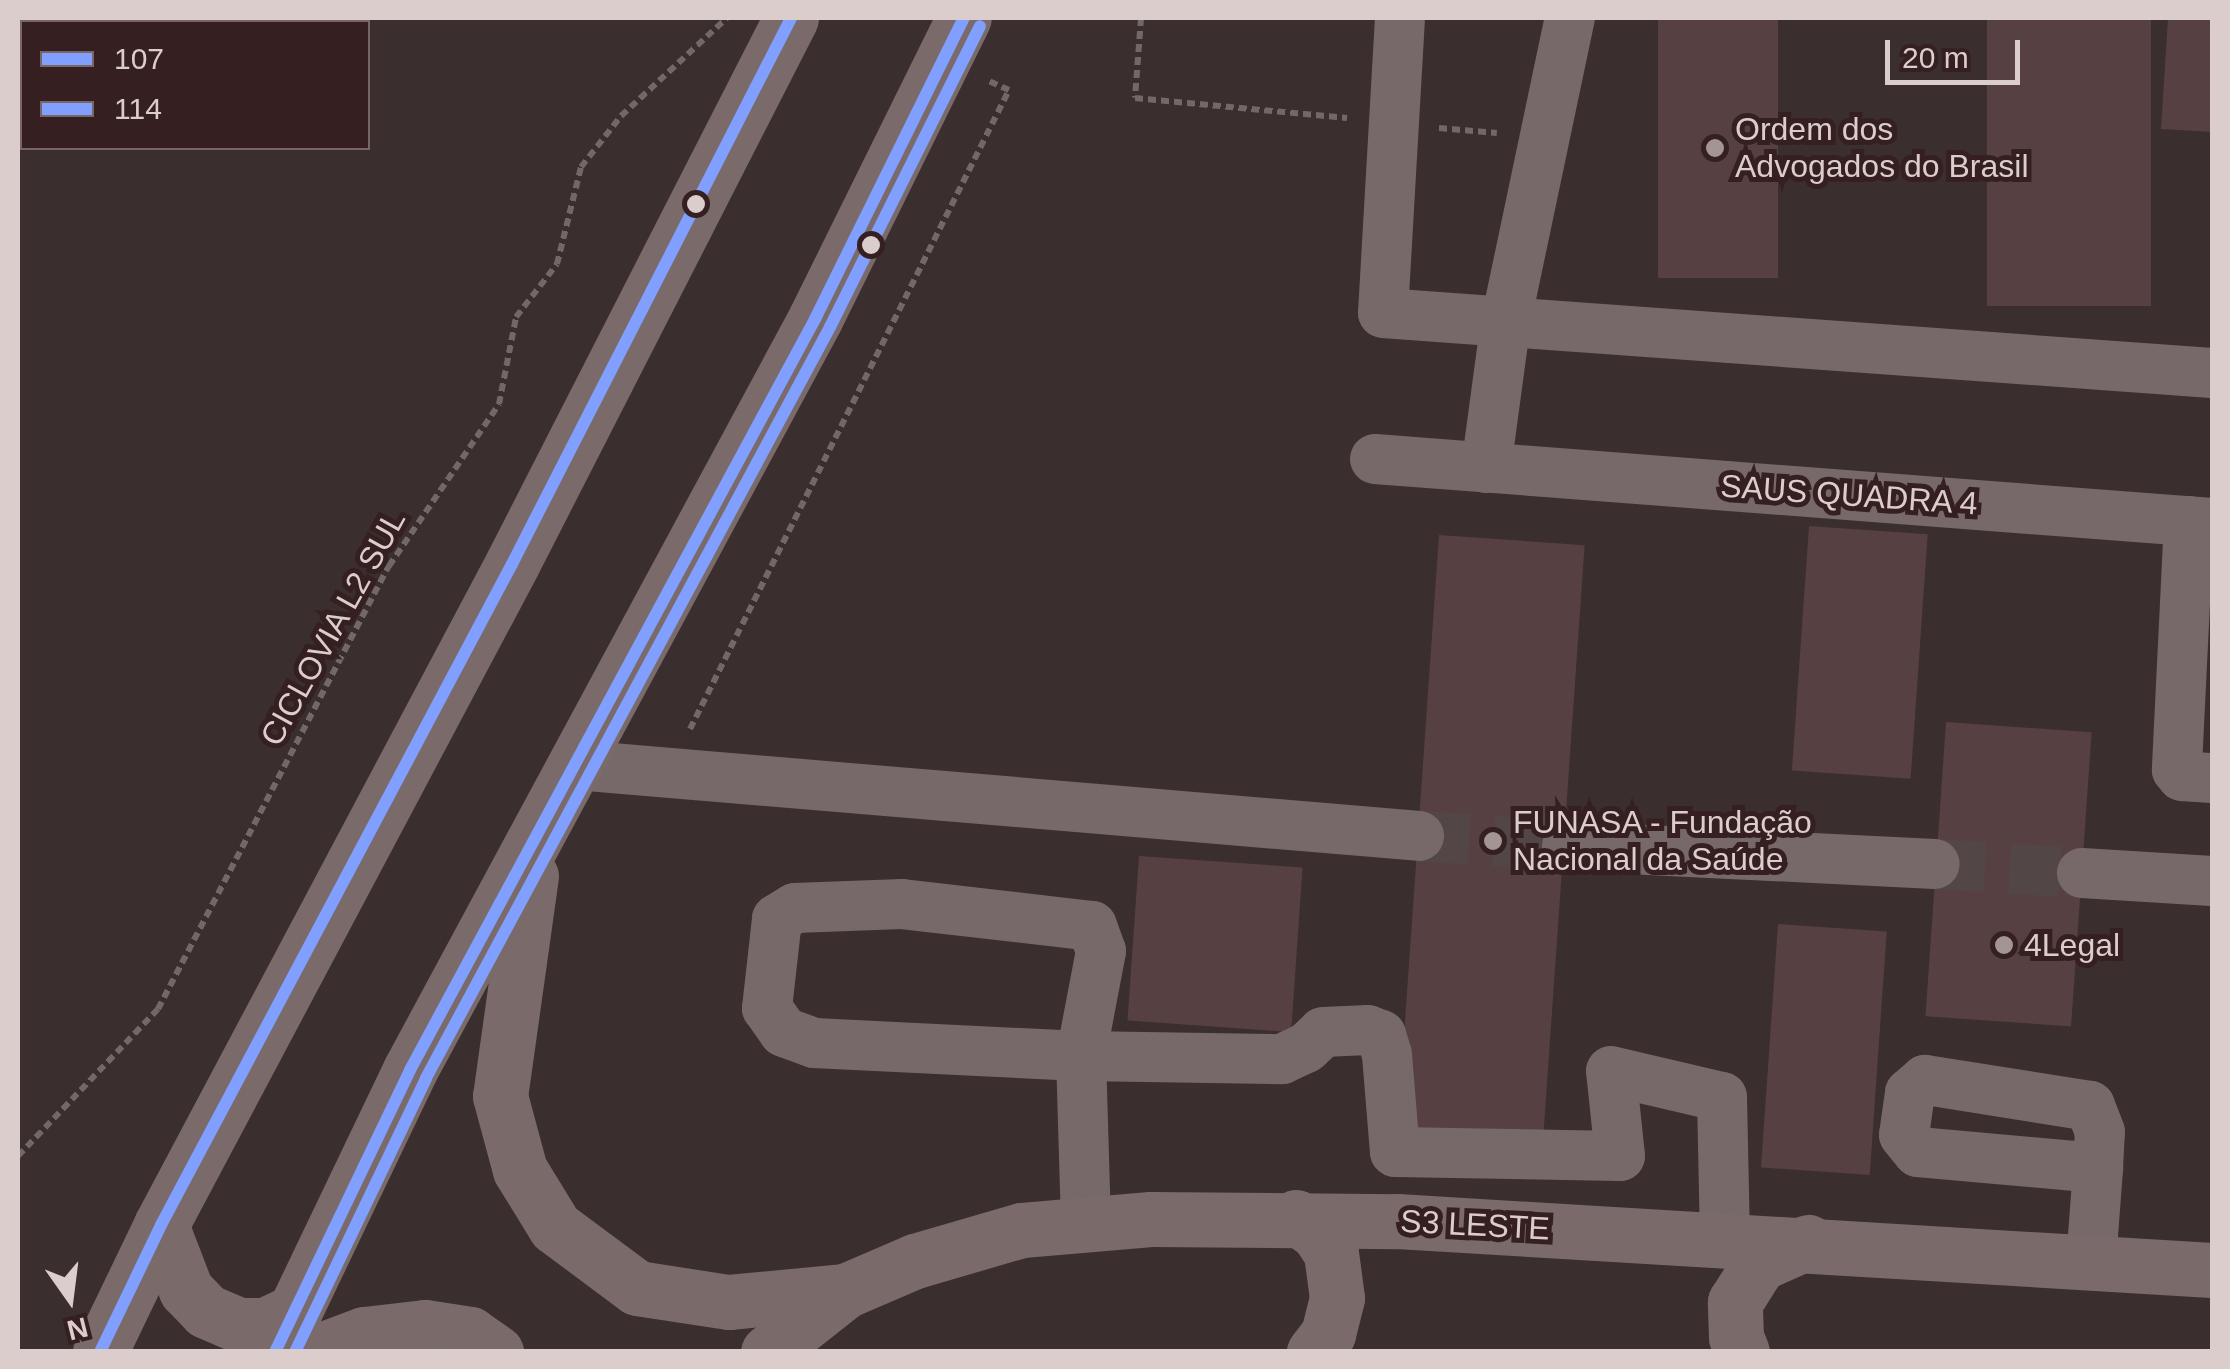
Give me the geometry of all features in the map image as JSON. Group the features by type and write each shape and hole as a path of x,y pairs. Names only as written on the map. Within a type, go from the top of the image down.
{"main road":[{"path":"100,1338 512,564 790,18"},
{"path":"294,1339 410,1070 816,318 953,38"},
{"path":"537,838 500,1096 520,1170 555,1227 637,1288 728,1302 845,1291"},
{"path":"1296,1217 1318,1232 1331,1253 1337,1298 1328,1334 1314,1352"},
{"name":"S3 LESTE","path":"768,1352 845,1291 915,1260 1022,1230 1086,1224 1296,1217 1808,1242 2212,1270"},
{"path":"161,1225 186,1290 206,1311 239,1325 265,1325 294,1339 425,1327 470,1334 496,1352"},
{"path":"1742,1352 1735,1302 1759,1264 1808,1242"}],"lane":[{"path":"1400,18 1383,314 2212,373"},
{"path":"1486,468 1506,321 1570,18"},
{"name":"SAUS QUADRA 4","path":"1374,459 2206,522"},
{"path":"2206,522 2196,715 2178,774 2212,778"},
{"path":"576,765 1419,836"},
{"path":"1566,846 1936,864"},
{"path":"2082,873 2203,864"},
{"path":"1086,1224 1081,1056 1101,950 1092,926 902,904 795,908 777,919 767,1008 784,1032 814,1043 1081,1056 1282,1059 1306,1048 1323,1032 1368,1030 1381,1035 1386,1055 1395,1152 1620,1156 1611,1071 1722,1097 1725,1238"},
{"path":"2091,1262 2098,1168"}],"path":[{"name":"CICLOVIA L2 SUL","path":"18,1156 158,1009 389,566 498,404 516,317 557,264 582,167 621,116 727,18"},
{"path":"1141,18 1135,98 1544,138"},
{"path":"668,773 1009,90 953,38"}],"building":[{"name":"Ordem dos Advogados do Brasil","path":"1658,18 1778,18 1778,278 1658,278"},
{"path":"1987,18 2151,18 2151,306 1987,306"},
{"path":"2168,18 2212,18 2212,132 2161,129"},
{"path":"1809,526 1928,534 1911,779 1792,770"},
{"name":"FUNASA - Fundação Nacional da Saúde","path":"1439,535 1585,545 1543,1143 1397,1133"},
{"name":"4Legal","path":"1946,722 2092,732 2071,1026 1925,1016"},
{"path":"1139,856 1303,867 1291,1032 1127,1021"},
{"path":"1778,924 1887,932 1870,1175 1761,1167"}],"tunnel":[{"path":"1419,836 1567,846"},
{"path":"1935,864 2082,873"}],"transit line":[{"name":"107","path":"100,1352 161,1225 512,564 791,18"},
{"name":"107","path":"275,1352 410,1070 815,319 964,18"},
{"name":"114","path":"295,1352 426,1078 830,327 980,26"}],"place":[{"name":"Ordem dos Advogados do Brasil","path":"1715,148"},
{"name":"FUNASA - Fundação Nacional da Saúde","path":"1493,841"},
{"name":"4Legal","path":"2004,945"}]}
